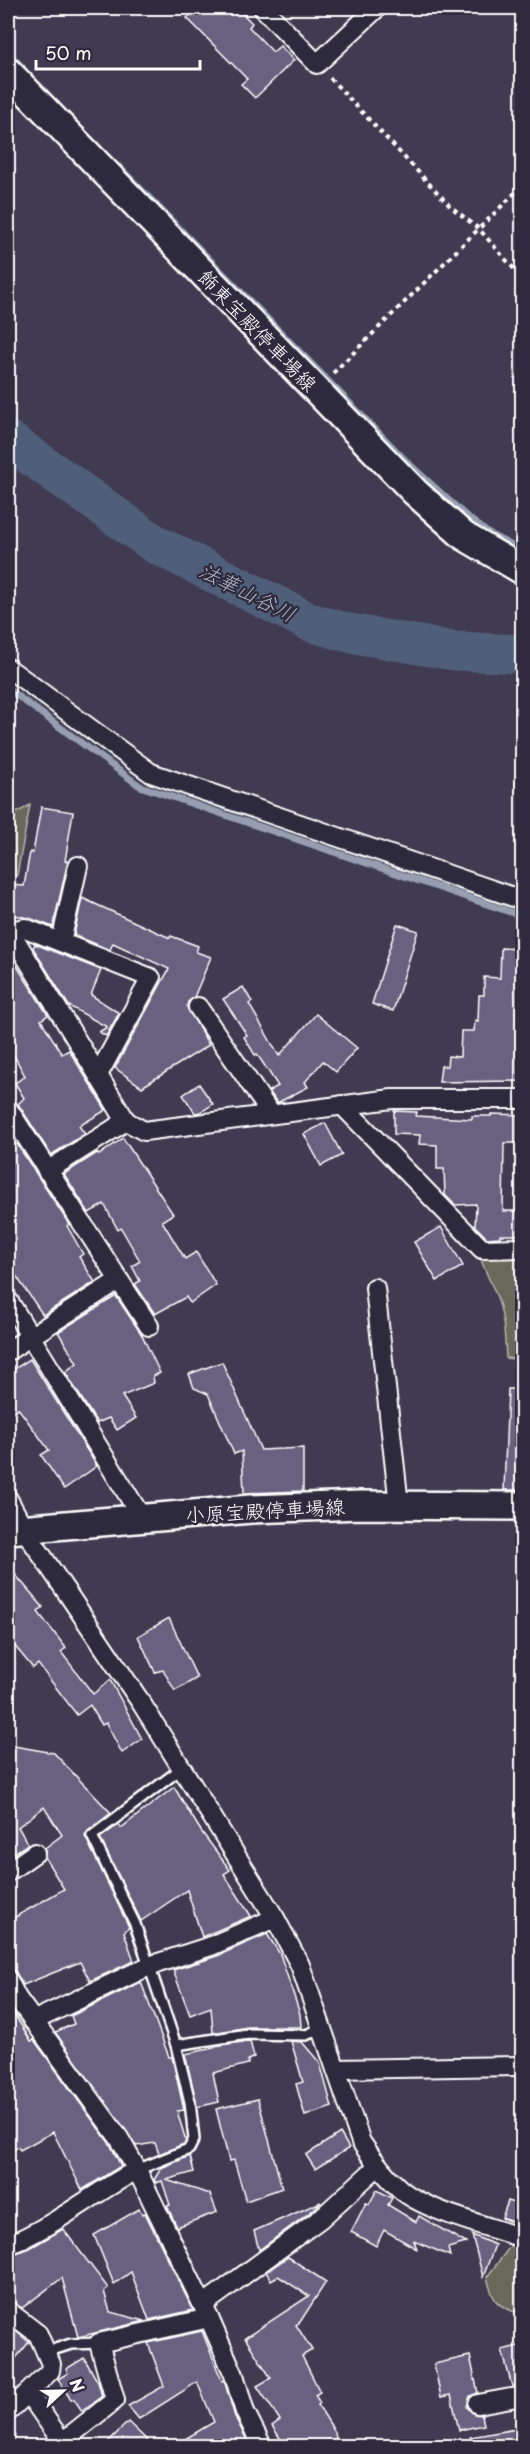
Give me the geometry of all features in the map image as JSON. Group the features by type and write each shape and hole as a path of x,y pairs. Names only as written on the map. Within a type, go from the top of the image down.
{"main road":[{"name":"飾東宝殿停車場線","path":"8,72 415,492 464,536 522,570"},
{"name":"小原宝殿停車場線","path":"13,1534 142,1518 251,1509 399,1505 522,1506"}],"street":[{"path":"262,8 317,64 377,8"},
{"path":"8,668 151,773 522,900"},
{"path":"61,942 78,867"},
{"path":"98,1075 151,978 25,928 8,930 126,1121 144,1131 392,1099 522,1099"},
{"path":"198,1007 272,1114"},
{"path":"342,1105 482,1250 522,1248"},
{"path":"8,1109 149,1326"},
{"path":"47,1171 126,1121"},
{"path":"8,1351 118,1280"},
{"path":"375,1288 399,1505"},
{"path":"8,1300 142,1518"},
{"path":"8,1499 13,1534 182,1768 275,1918 300,1965 361,2142 378,2166 400,2190 419,2202 522,2238"},
{"path":"8,1872 35,1853"},
{"path":"33,2021 149,1966 211,1946 275,1918"},
{"path":"8,1980 12,2001 33,2021 119,2138 137,2170 170,2233 206,2312 234,2375 245,2412 262,2446"},
{"path":"336,2068 522,2066"},
{"path":"28,2393 61,2445 115,2400 99,2343 206,2312 320,2219 378,2166"},
{"path":"8,2245 26,2238 107,2186 137,2170"},
{"path":"8,2311 38,2334 51,2364 50,2371 8,2412"},
{"path":"478,2404 522,2396"}],"lane":[{"path":"137,2170 189,2149 194,2139 190,2102 176,2045 135,1924 92,1836 182,1768"},
{"path":"176,2045 242,2034 306,2035 322,2028"},
{"path":"46,2352 71,2344 99,2343"}],"path":[{"path":"317,64 450,206 479,229 522,278"},
{"path":"316,390 522,186"}],"green space":[{"path":"30,805 17,875 8,880 8,818"},
{"path":"480,1255 522,1258 522,1360 506,1358 500,1307"},
{"path":"512,2244 522,2248 521,2314 497,2302 491,2292 487,2277"}],"building":[{"path":"198,8 237,8 252,23 249,27 273,52 280,46 294,60 255,98 241,84 247,79 187,18"},
{"path":"41,807 73,812 65,861 68,861 53,927 29,918 8,914 8,885 24,886 30,852 33,853"},
{"path":"82,898 170,938 171,936 198,946 196,952 211,957 194,997 188,1002 187,1007 209,1045 142,1087 115,1068 169,969 113,943 110,950 74,935"},
{"path":"397,924 418,931 393,1011 372,1004"},
{"path":"35,944 101,970 91,995 119,1013 106,1036 99,1032 107,1027 69,1006 33,948"},
{"path":"501,948 522,949 522,1081 439,1082 441,1066 447,1066 448,1056 460,1057 461,1031 474,1031 475,1020 478,1021 479,995 484,995 484,977 500,978"},
{"path":"8,952 48,1015 41,1020 62,1054 69,1050 106,1110 79,1126 85,1134 51,1155 18,1104 24,1098 15,1083 25,1076 8,1044"},
{"path":"243,987 252,1002 249,1004 279,1056 316,1014 357,1048 336,1072 323,1061 305,1082 308,1087 277,1103 269,1091 278,1086 257,1054 255,1055 244,1037 247,1035 223,999"},
{"path":"199,1084 213,1104 195,1113 183,1095"},
{"path":"394,1111 417,1112 416,1116 472,1119 472,1116 491,1116 491,1114 522,1115 522,1143 504,1143 503,1211 522,1211 522,1235 500,1235 500,1237 487,1238 475,1226 476,1204 455,1205 445,1195 444,1169 437,1169 437,1145 419,1144 420,1135 394,1134"},
{"path":"325,1123 342,1155 321,1166 304,1134"},
{"path":"123,1138 173,1214 162,1221 185,1259 196,1252 216,1285 190,1303 186,1297 155,1314 135,1284 140,1281 132,1266 140,1261 121,1228 118,1230 104,1204 89,1213 64,1174 97,1153 99,1155"},
{"path":"17,1144 69,1224 67,1226 83,1254 79,1257 95,1282 43,1315 8,1264 8,1150"},
{"path":"441,1227 463,1266 437,1281 414,1242"},
{"path":"116,1296 142,1335 160,1373 153,1376 154,1383 122,1396 136,1418 117,1430 109,1418 97,1423 65,1372 77,1363 58,1332"},
{"path":"30,1359 97,1466 64,1489 41,1455 49,1450 18,1408 8,1416 8,1373"},
{"path":"222,1362 261,1450 303,1448 303,1491 244,1493 242,1451 234,1454 208,1394 194,1388 189,1374"},
{"path":"508,1389 522,1389 522,1490 504,1490"},
{"path":"8,1566 43,1607 38,1612 66,1648 61,1652 93,1694 110,1680 142,1739 122,1753 106,1723 102,1725 90,1705 77,1715 38,1664 33,1668 8,1638"},
{"path":"169,1618 197,1678 175,1691 163,1670 155,1672 138,1636"},
{"path":"8,1745 54,1753 111,1813 85,1836 129,1927 124,1932 134,1961 90,1981 80,1962 23,1985 15,1971 8,1969 8,1921 64,1889 45,1858 45,1848 62,1835 44,1807 18,1827 28,1844 8,1857"},
{"path":"174,1787 201,1831 230,1870 224,1874 251,1916 202,1937 187,1890 141,1921 100,1838 118,1825 121,1828"},
{"path":"267,1934 280,1954 300,2014 301,2027 248,2027 213,2033 211,2007 190,2015 173,1970 215,1957"},
{"path":"141,1982 169,2057 172,2057 184,2110 177,2111 186,2141 184,2144 159,2154 155,2143 136,2146 55,2032 74,2024 71,2016"},
{"path":"8,2004 31,2041 34,2040 110,2144 121,2166 82,2190 53,2132 20,2150 18,2147 8,2153 8,2079 14,2076 8,2063"},
{"path":"250,2041 254,2057 248,2060 248,2064 213,2073 219,2102 197,2107 185,2054 214,2048 214,2046"},
{"path":"291,2041 302,2042 320,2063 332,2107 305,2116 296,2084 303,2082"},
{"path":"258,2099 282,2188 246,2201 234,2160 229,2161 216,2109"},
{"path":"340,2133 349,2148 315,2169 306,2155"},
{"path":"190,2156 194,2172 166,2180 210,2194 217,2212 177,2227 167,2206 170,2205 162,2181 156,2183 154,2180 161,2168"},
{"path":"377,2190 392,2198 388,2205 416,2222 419,2216 466,2243 448,2248 450,2256 414,2241 417,2249 384,2230 376,2246 351,2232 366,2203 369,2204"},
{"path":"508,2201 522,2206 522,2226 502,2218"},
{"path":"321,2202 313,2210 259,2250 254,2231"},
{"path":"139,2209 142,2214 145,2213 193,2310 149,2320 131,2272 114,2284 94,2235"},
{"path":"63,2229 108,2288 104,2291 110,2312 145,2321 78,2337 62,2278 22,2308 8,2300 8,2256 30,2248"},
{"path":"472,2235 495,2245 483,2277"},
{"path":"288,2257 326,2282 296,2325 312,2350 302,2356 320,2392 315,2395 320,2403 318,2405 335,2432 337,2446 285,2446 272,2426 280,2420 257,2386 271,2378 245,2338 309,2296 278,2276 271,2280 266,2272"},
{"path":"8,2325 29,2342 8,2368"},
{"path":"202,2331 222,2381 224,2380 235,2417 250,2446 173,2446 214,2422 197,2382 139,2419 128,2406 164,2386 148,2343"},
{"path":"522,2345 522,2385 512,2386 502,2350"},
{"path":"470,2356 478,2393 470,2396 467,2407 474,2414 482,2415 484,2425 459,2430 451,2395 441,2397 434,2364"},
{"path":"84,2358 98,2382 102,2396 82,2411 74,2399 71,2400 58,2379 68,2373 66,2369"},
{"path":"128,2422 153,2446 104,2446"},
{"path":"522,2428 522,2446 471,2446 470,2437"}],"waterway":[{"path":"8,53 22,67"},
{"path":"119,167 407,462 467,517 489,534 522,551"},
{"name":"法華山谷川","path":"8,440 155,544 310,622 349,633 454,651 522,654"},
{"path":"8,689 140,786 522,916"}]}
